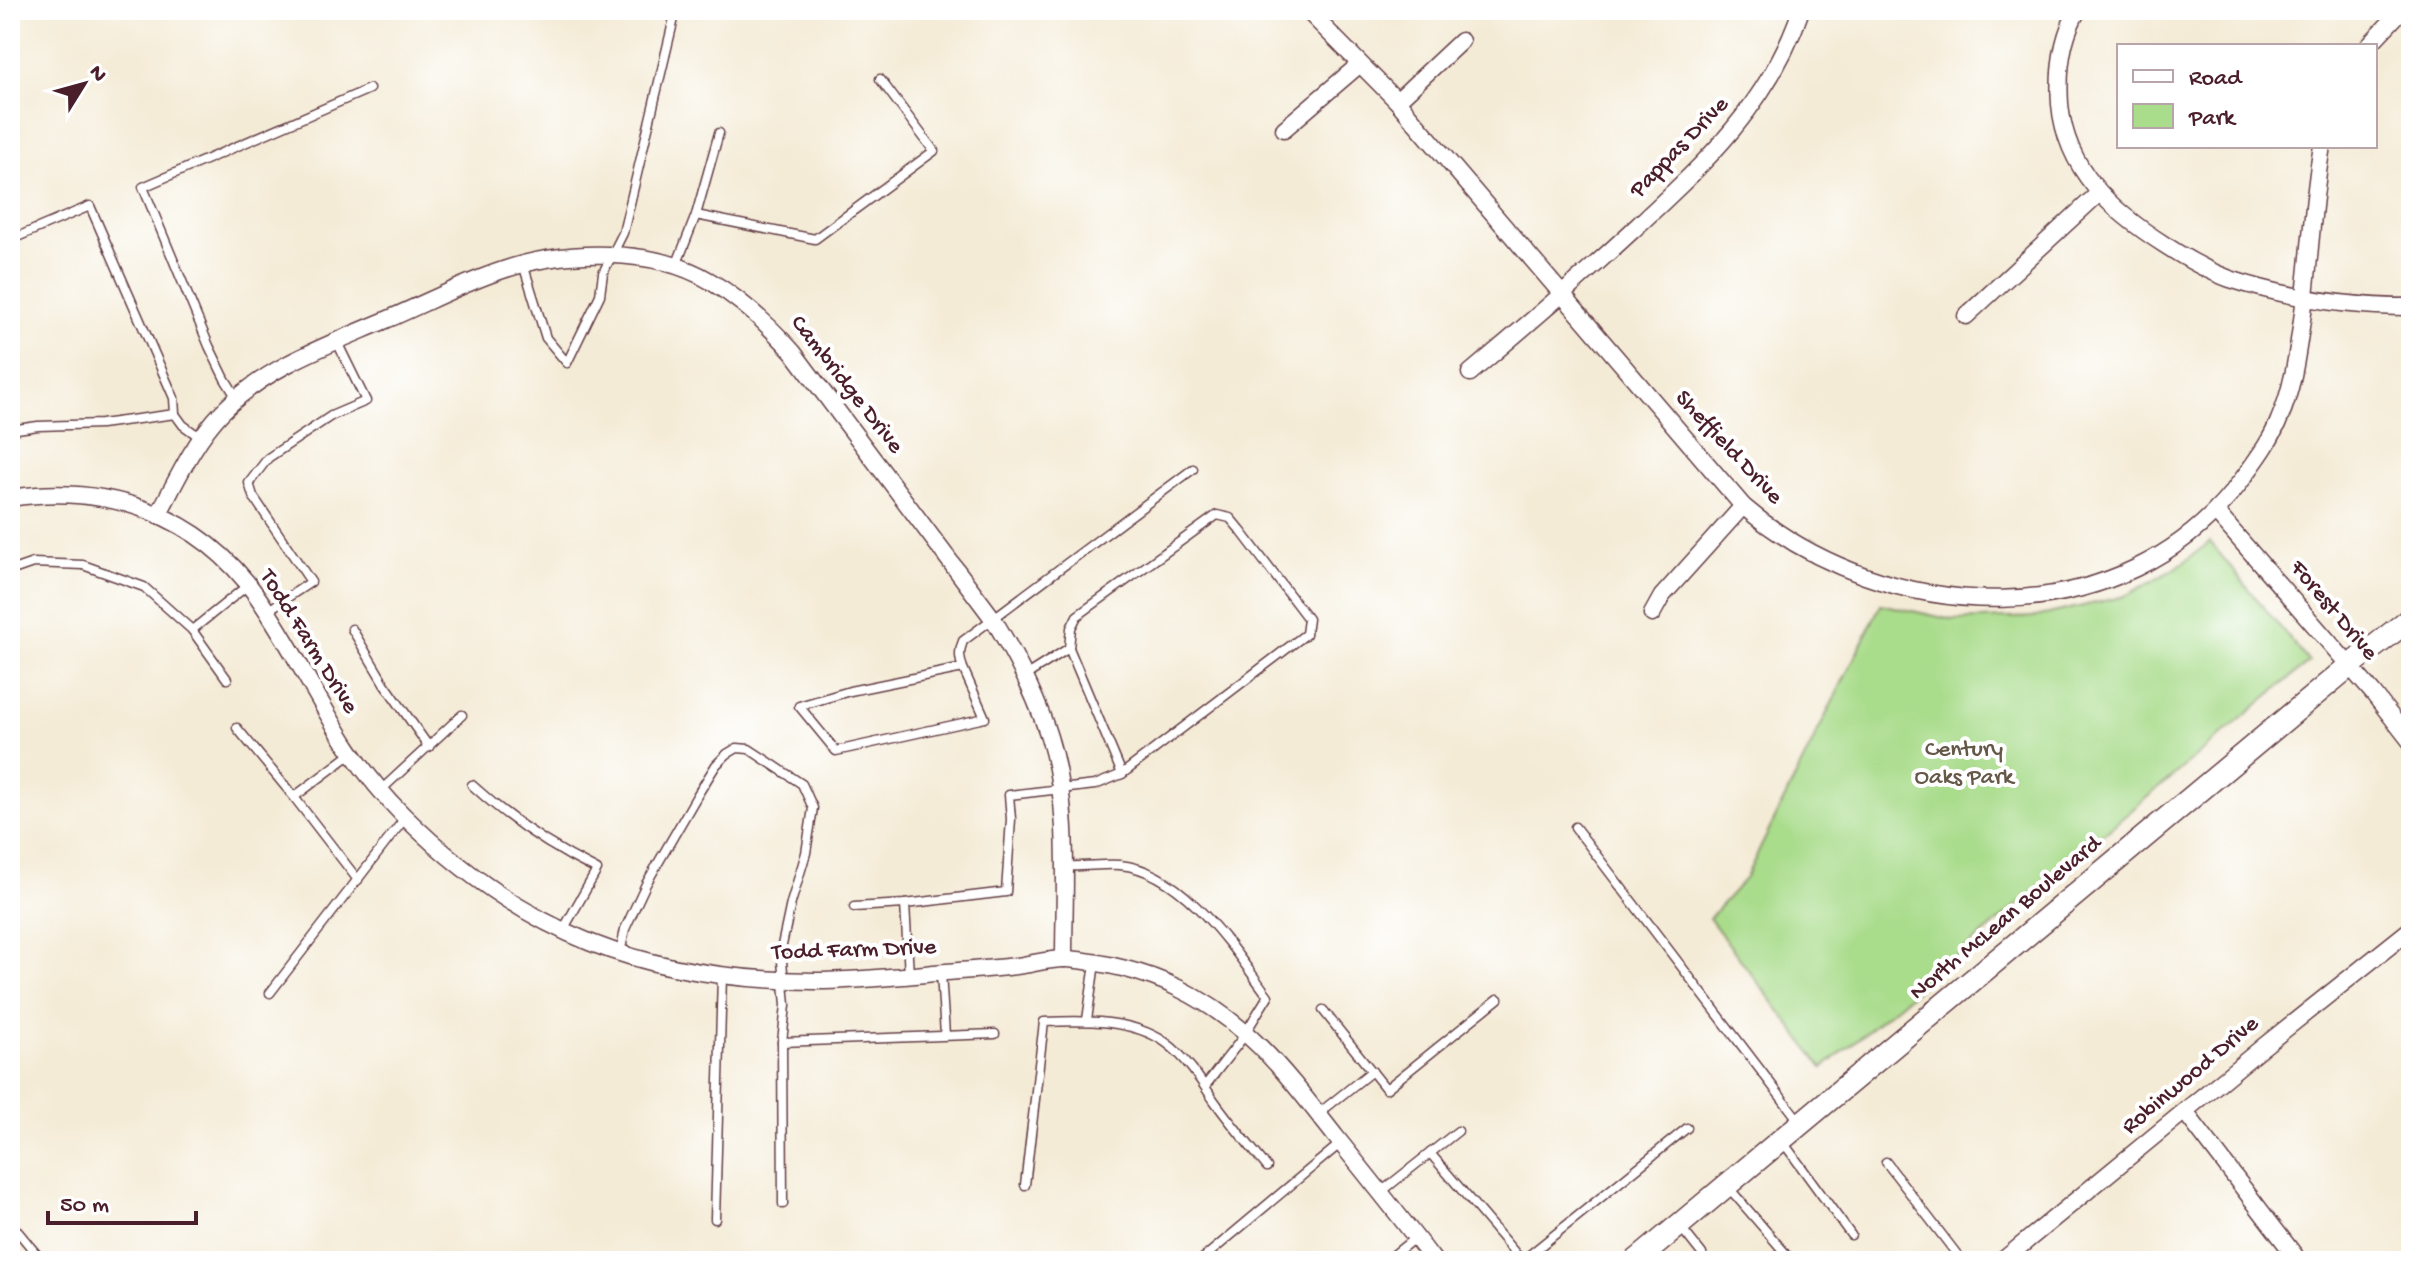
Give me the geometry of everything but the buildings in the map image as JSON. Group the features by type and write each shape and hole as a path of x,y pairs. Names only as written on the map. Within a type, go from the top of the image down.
{"main road":[{"name":"North McLean Boulevard","path":"1636,1261 1780,1138 2411,618"}],"street":[{"name":"Sheffield Drive","path":"1307,10 1397,101 1743,506 1794,544 1865,577 1934,595 2005,599 2053,594 2104,581 2174,545 2216,512 2256,462 2278,424 2295,371 2322,148"},
{"name":"Pappas Drive","path":"1470,373 1687,180 1740,124 1784,52 1801,10"},
{"path":"2078,10 2058,76 2061,112 2074,157 2098,194 2144,232 2229,278 2305,297 2380,307 2411,307"},
{"path":"2370,44 2402,10"},
{"path":"1397,101 1461,41"},
{"path":"1284,129 1360,64"},
{"path":"1966,316 2098,194"},
{"name":"Cambridge Drive","path":"158,515 201,438 237,398 291,361 500,270 577,255 611,255 676,266 709,280 743,303 786,343 994,620 1025,676 1050,739 1059,788 1064,866 1064,959"},
{"name":"Todd Farm Drive","path":"10,498 44,493 84,494 124,502 192,532 248,585 351,754 380,791 405,818 483,884 531,916 619,955 722,976 816,981 941,973 1064,959 1144,975 1212,1007 1246,1031 1282,1069 1434,1261"},
{"path":"1652,614 1668,589 1743,506"},
{"name":"Forest Drive","path":"2216,512 2411,742"},
{"name":"Robinwood Drive","path":"2002,1261 2411,929"},
{"path":"2185,1112 2299,1261"}],"lane":[{"path":"522,264 546,338 567,363 600,295 603,273 623,233 676,10"},
{"path":"696,215 815,239 910,169 934,151 880,79"},
{"path":"237,398 209,346 143,187 369,89"},
{"path":"676,266 696,215 719,133"},
{"path":"10,240 90,206 174,398 175,414 183,425 201,438"},
{"path":"266,611 311,582 253,496 249,483 268,458 331,416 366,401 337,342"},
{"path":"10,430 101,424 175,414"},
{"path":"963,668 850,691 799,706 836,751 985,718 963,668 959,650 963,641 1193,469"},
{"path":"854,907 1006,892 1011,819 1009,795 1095,785 1122,774 1306,634 1308,619 1230,518 1217,515 1077,616 1071,628 1069,648 1122,774"},
{"path":"10,571 33,563 83,565 144,587 192,630 227,679"},
{"path":"192,630 248,585"},
{"path":"352,629 384,683 429,747"},
{"path":"1025,676 1069,648"},
{"path":"380,791 462,715"},
{"path":"237,728 358,880"},
{"path":"619,955 625,929 646,884 704,784 727,754 737,748 749,749 802,784 813,808 806,853 785,929 781,957 786,1005 782,1042 783,1204"},
{"path":"294,797 351,754"},
{"path":"472,785 519,825 556,850 597,870 563,931"},
{"path":"270,993 405,818"},
{"path":"1575,827 1800,1122"},
{"path":"1064,866 1120,865 1167,882 1221,933 1268,996 1205,1086"},
{"path":"905,904 909,975"},
{"path":"1087,1020 1095,963"},
{"path":"941,973 945,1035"},
{"path":"715,1219 722,976"},
{"path":"1323,1010 1386,1089 1498,999"},
{"path":"1025,1185 1044,1022 1087,1020 1143,1032 1164,1041 1205,1086 1267,1167"},
{"path":"782,1042 995,1034"},
{"path":"1318,1114 1372,1071"},
{"path":"1430,1153 1522,1261 1687,1128"},
{"path":"1381,1192 1458,1131"},
{"path":"1780,1138 1851,1235"},
{"path":"1200,1261 1341,1143"},
{"path":"1886,1162 1962,1261"},
{"path":"1726,1184 1792,1261"},
{"path":"10,1222 38,1256 37,1261"},
{"path":"1678,1225 1702,1254 1704,1261"},
{"path":"1386,1261 1416,1237"}],"green space":[{"name":"Century Oaks Park","path":"2210,542 2309,662 1823,1068 1709,918 1745,879 1881,604 1953,620 2036,617 2125,596 2176,568"}]}
